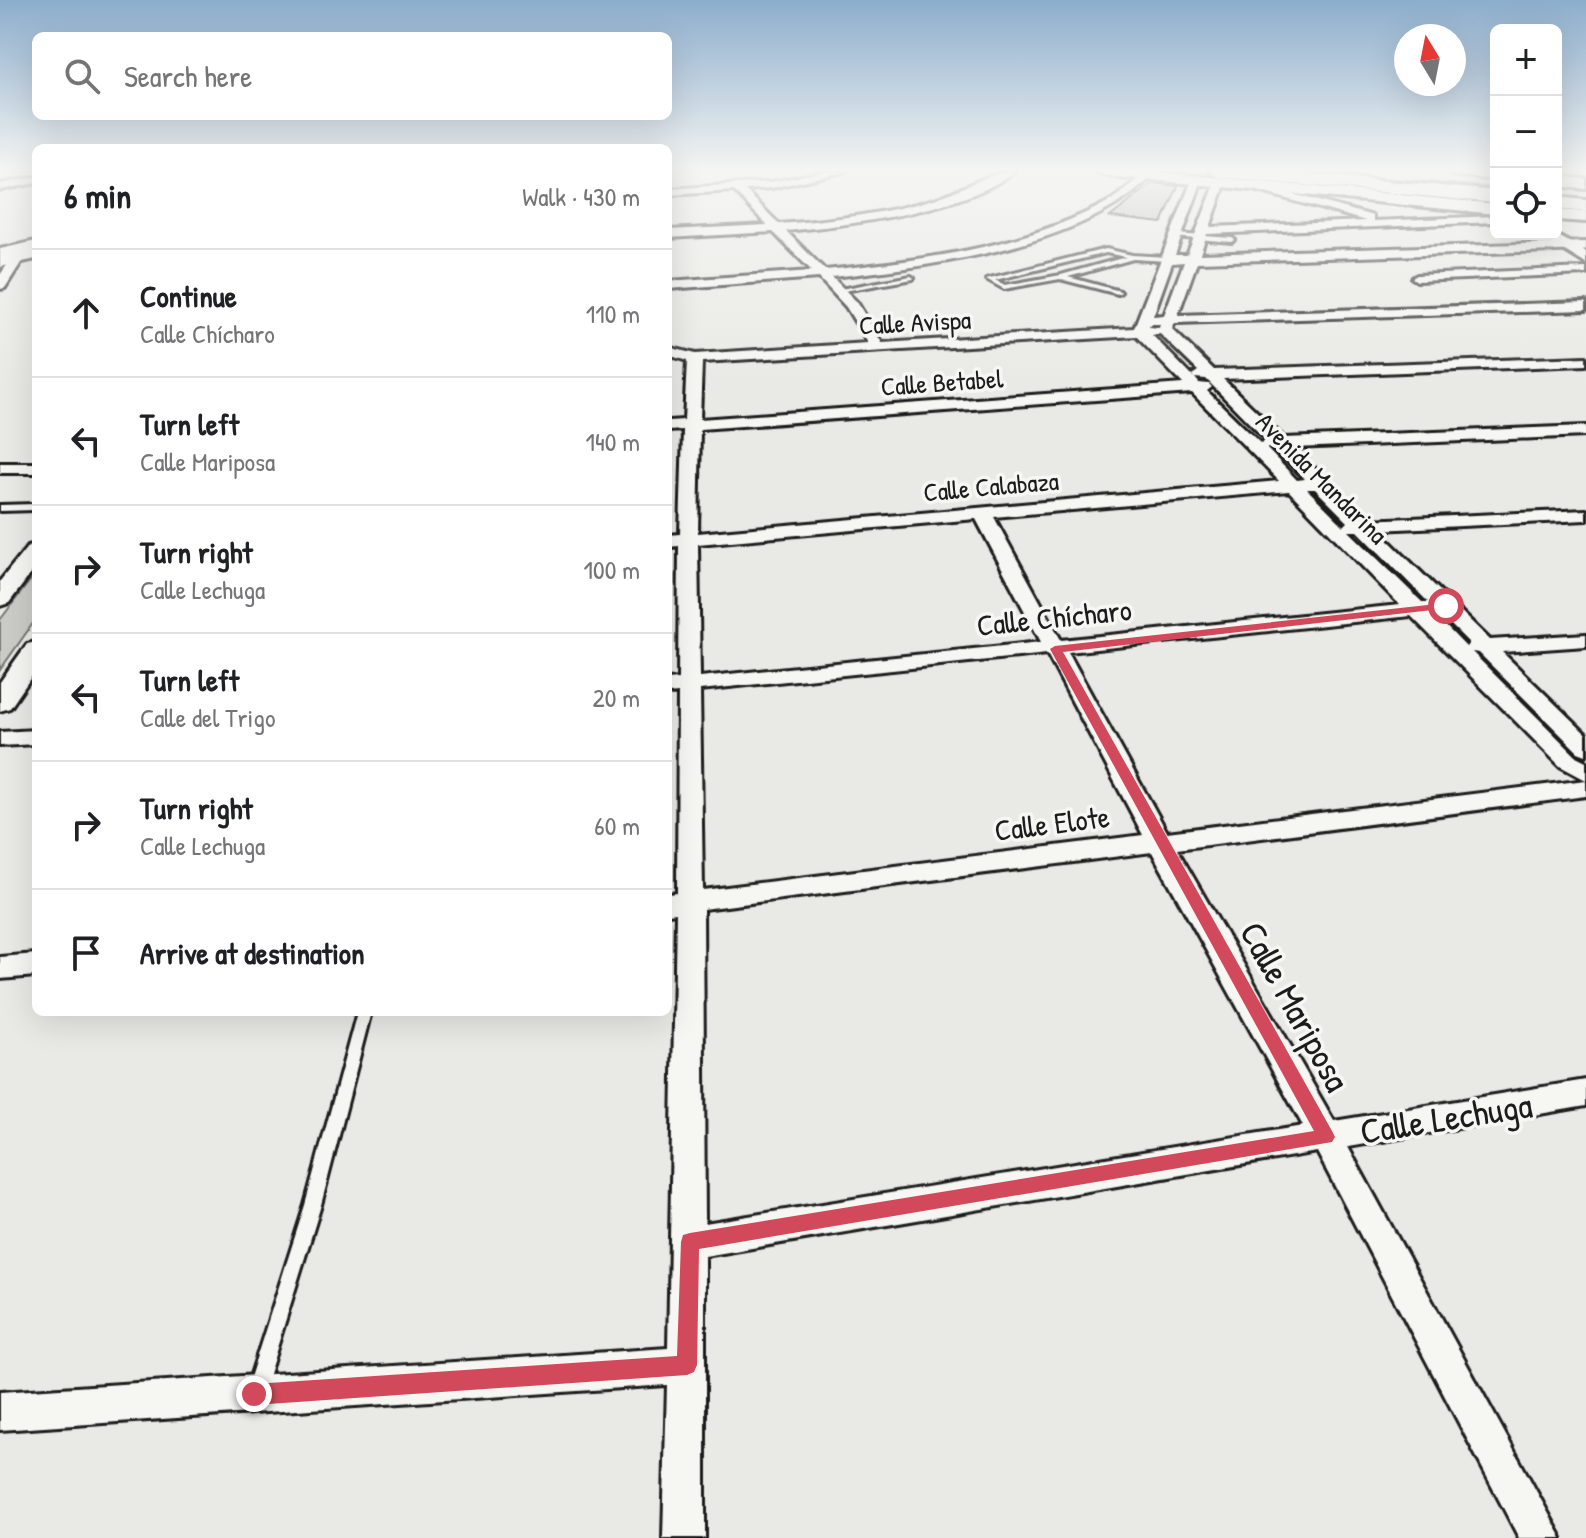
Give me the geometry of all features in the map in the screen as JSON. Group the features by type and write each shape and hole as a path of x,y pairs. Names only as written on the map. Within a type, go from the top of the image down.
{"main road":[{"path":"9,254 32,244"}],"street":[{"path":"793,243 852,305 878,348"},
{"path":"672,285 825,275 947,256 1000,243"},
{"path":"1141,326 1174,243"},
{"path":"1166,325 1199,243"},
{"path":"1559,243 1586,259"},
{"path":"1168,259 1586,245"},
{"path":"0,285 9,254"},
{"path":"1417,278 1586,271"},
{"name":"Calle Avispa","path":"672,352 695,358 878,348 1141,326 1586,306"},
{"name":"Avenida Mandarina","path":"1166,325 1202,381 1252,445 1568,761 1586,772"},
{"name":"Avenida Mandarina","path":"1141,326 1278,443 1586,747"},
{"path":"684,1538 690,1242 679,903 677,541 695,358"},
{"name":"Calle Betabel","path":"672,426 1202,381 1586,361"},
{"path":"1252,445 1586,431"},
{"path":"0,468 32,468"},
{"name":"Calle Calabaza","path":"677,541 1319,483"},
{"name":"Calle Mariposa","path":"982,513 1161,844 1326,1137 1541,1538"},
{"path":"1334,527 1586,515"},
{"path":"0,598 32,556"},
{"name":"Calle Chícharo","path":"679,686 1446,606"},
{"path":"1458,649 1586,640"},
{"path":"0,702 32,656"},
{"path":"0,739 32,737"},
{"name":"Calle Elote","path":"679,903 1586,788"},
{"path":"0,968 32,965"},
{"name":"Calle Lechuga","path":"690,1242 1586,1093"},
{"path":"0,1411 687,1365"}],"lane":[{"path":"1132,257 1060,277 1004,287 989,279 1101,251 1168,259"},
{"path":"1060,277 1118,292"},
{"path":"838,290 911,278"},
{"path":"0,508 32,507"},
{"path":"254,1394 313,1205 363,1016"}],"shaded area":[{"path":"32,578 32,625 0,670 0,620"}],"route":[{"path":"254,1394 687,1365 690,1242 1326,1137 1055,649 1446,606"}]}
